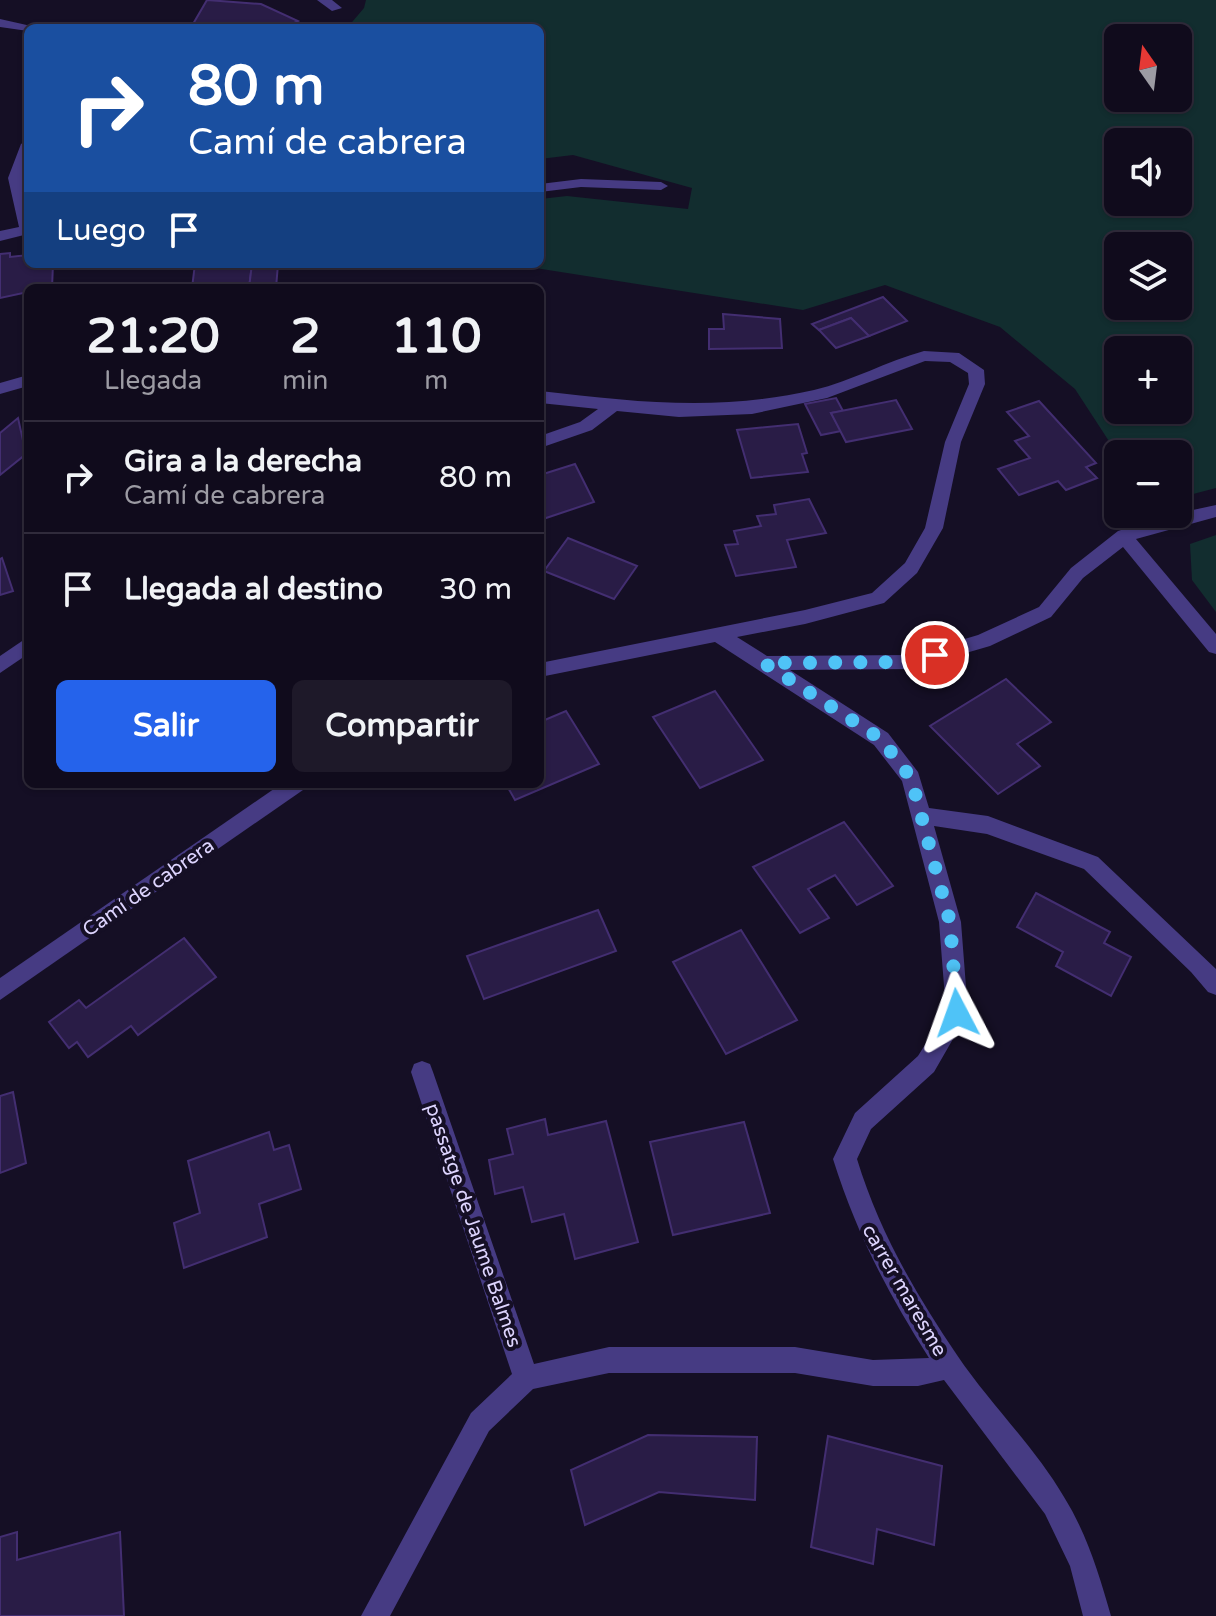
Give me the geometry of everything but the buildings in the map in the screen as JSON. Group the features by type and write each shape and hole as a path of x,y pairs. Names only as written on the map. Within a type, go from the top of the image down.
{"street":[{"path":"323,0 336,8"},
{"path":"0,23 24,27"},
{"path":"24,154 15,178 24,216"},
{"path":"544,188 581,183 661,186"},
{"path":"0,236 24,230"},
{"path":"544,397 679,411 752,408 821,394 924,356 953,357 976,370 977,384 953,442 934,528 911,568 878,598 805,617 544,669"},
{"path":"0,389 24,381"},
{"path":"544,441 586,426 614,405"},
{"path":"717,634 764,663 911,662 983,641 1045,612 1077,573 1124,536 1165,522 1216,511"},
{"path":"1124,536 1216,647"},
{"path":"0,666 24,647"},
{"name":"carrer maresme","path":"764,663 881,739 911,778 950,922 957,1013 926,1064 863,1121 845,1159 862,1214 902,1292 949,1366 1054,1505 1083,1563 1097,1616"},
{"name":"Camí de cabrera","path":"0,990 290,788"},
{"path":"922,816 988,825 1091,863 1199,965 1216,985"},
{"name":"passatge de Jaume Balmes","path":"422,1072 526,1378"},
{"path":"375,1616 480,1422 526,1378 609,1360 795,1360 873,1373 918,1373 949,1366"}],"green space":[{"path":"366,0 1216,0 1216,488 1192,494 1192,440 1108,440 1075,389 1000,327 885,285 803,310 535,268 544,268 544,199 567,196 688,209 692,188 573,155 544,159 544,24 350,24 364,8"},
{"path":"1216,535 1216,612 1192,580 1190,544"}],"route":[{"path":"935,655 911,662 764,663 881,739 911,778 950,922 957,1013"}]}
